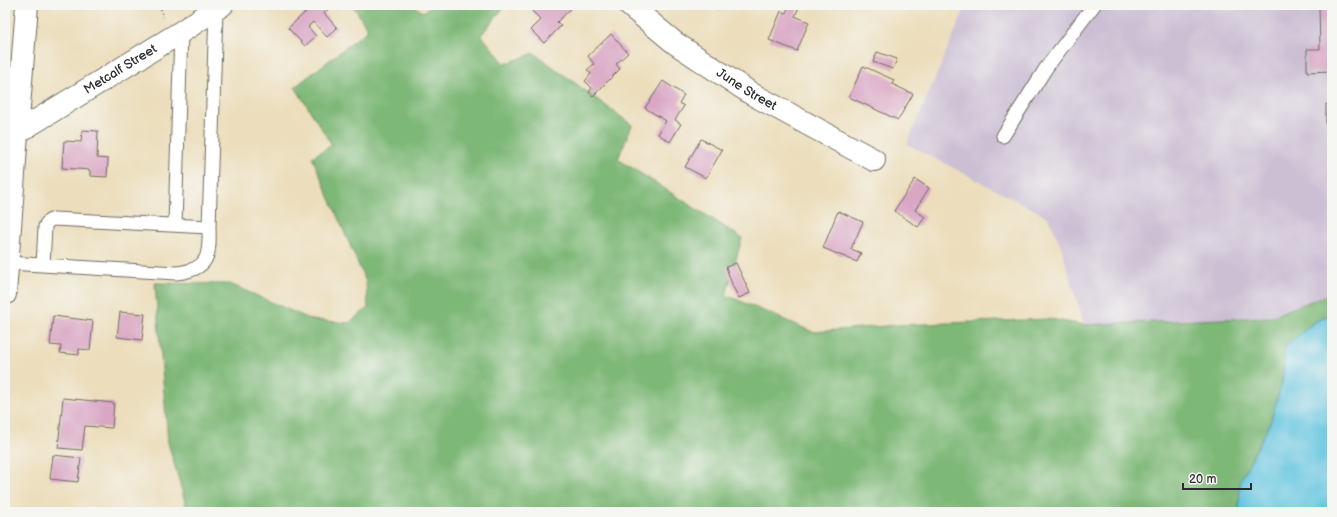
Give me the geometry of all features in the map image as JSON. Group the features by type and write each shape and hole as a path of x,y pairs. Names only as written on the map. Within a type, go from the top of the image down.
{"street":[{"path":"5,294 18,132 18,107 27,5"},
{"name":"June Street","path":"629,5 675,43 752,94 874,160"},
{"name":"Metcalf Street","path":"18,132 219,8"}],"lane":[{"path":"1003,136 1046,68 1094,5"},
{"path":"8,263 176,273 194,269 206,260 209,253 219,8"},
{"path":"175,225 181,32"},
{"path":"44,265 45,227 49,220 54,219 209,227"}],"shaded area":[{"path":"960,5 1332,5 1332,293 1270,317 1084,325 1061,247 1048,217 907,144 965,8"}],"green space":[{"path":"353,5 413,5 423,12 433,5 506,5 481,35 505,64 534,53 632,125 618,159 742,238 726,295 813,332 898,325 1050,319 1084,325 1270,317 1332,293 1332,314 1314,322 1285,347 1282,383 1270,423 1240,481 1239,512 188,512 168,442 155,283 230,284 312,320 349,323 368,308 366,282 312,157 332,145 295,87 368,30"}],"water":[{"path":"1332,314 1332,512 1239,512 1240,481 1270,423 1282,383 1285,347 1314,322"}],"building":[{"path":"303,5 333,5 324,13 337,28 327,37 313,22 308,27 316,36 305,46 288,28 308,10"},
{"path":"538,5 575,5 557,22 561,26 544,43 531,30 541,20 532,11"},
{"path":"706,5 720,5 718,10"},
{"path":"789,5 800,5 795,16 809,22 797,51 769,40 781,11 786,13"},
{"path":"1319,5 1332,5 1332,71 1307,72 1307,49 1320,49"},
{"path":"611,34 628,53 616,64 620,69 593,96 589,92 592,88 585,81 591,74 587,70 594,64 588,56"},
{"path":"877,52 897,59 893,69 873,62"},
{"path":"863,66 894,80 892,84 913,94 898,120 849,97"},
{"path":"663,81 684,95 679,103 684,106 675,120 681,124 670,142 658,134 666,121 645,108"},
{"path":"1326,104 1332,105 1332,125 1326,125"},
{"path":"82,130 98,131 97,158 108,159 107,177 90,176 90,170 62,168 64,141 81,142"},
{"path":"701,139 722,150 706,178 685,167"},
{"path":"915,179 929,188 915,210 925,217 918,227 894,211"},
{"path":"838,211 863,222 851,249 861,253 857,262 823,248"},
{"path":"736,263 750,293 739,298 733,287 726,267"},
{"path":"120,312 145,314 142,340 117,337"},
{"path":"53,316 93,321 90,350 79,349 79,355 60,353 61,346 50,345"},
{"path":"63,398 114,403 112,428 85,426 82,450 58,448"},
{"path":"53,455 81,458 78,482 50,479"}]}
